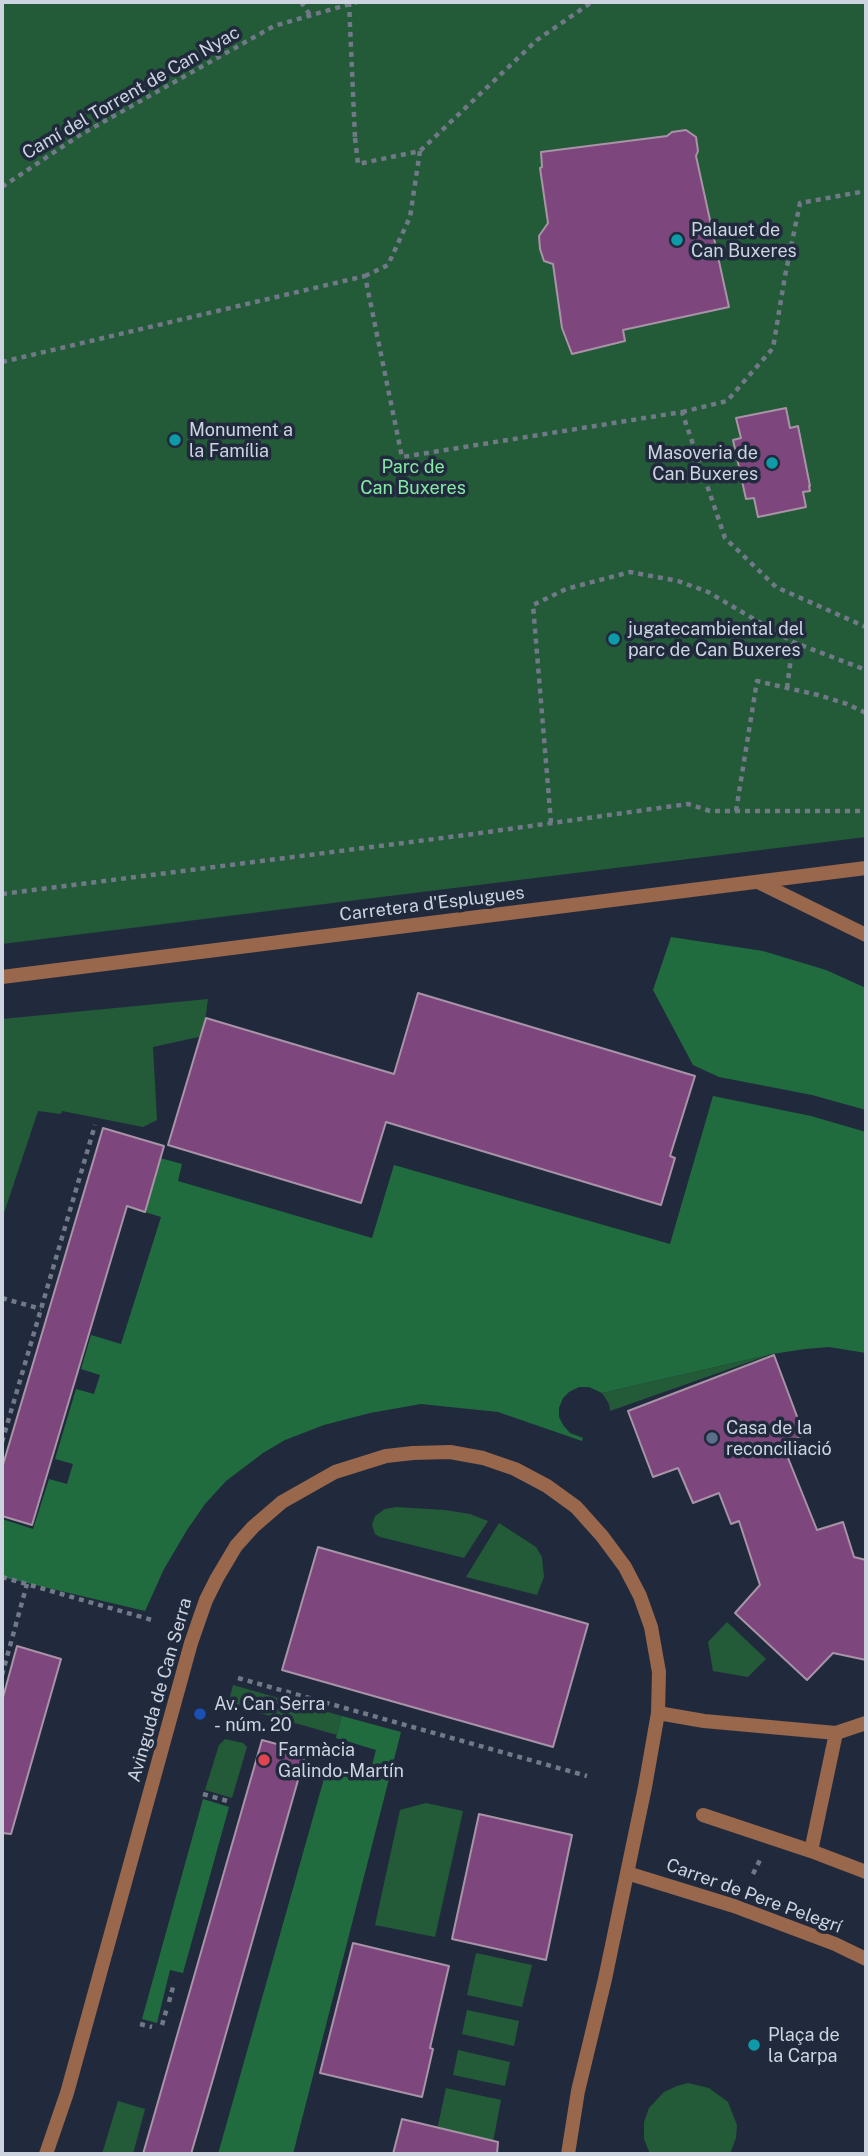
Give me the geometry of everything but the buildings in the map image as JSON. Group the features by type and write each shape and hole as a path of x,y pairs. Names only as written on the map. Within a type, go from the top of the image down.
{"street":[{"name":"Carretera d'Esplugues","path":"2,977 866,868"},
{"path":"757,882 866,935"},
{"name":"Avinguda de Can Serra","path":"46,2154 67,2093 191,1643 206,1600 236,1546 282,1502 335,1472 366,1461 413,1452 450,1452 483,1458 515,1469 547,1486 576,1507 625,1567 640,1596 651,1627 659,1672 658,1713 605,1979 578,2091 568,2154"},
{"path":"658,1713 704,1721 836,1733 866,1723"},
{"path":"811,1851 836,1733"},
{"path":"702,1815 866,1872"},
{"name":"Carrer de Pere Pelegrí","path":"627,1873 734,1906 835,1944 866,1959"}],"path":[{"path":"301,2 310,15"},
{"path":"349,2 358,164 420,151 537,40 592,2"},
{"name":"Camí del Torrent de Can Nyac","path":"2,187 80,135 274,26 357,2"},
{"path":"2,362 365,276 388,265 410,217 420,151"},
{"path":"365,276 402,457 682,412 727,401 773,348 800,202 866,191"},
{"path":"682,412 725,538 776,587 866,627"},
{"path":"551,823 533,605 566,589 630,572 678,581 708,592 793,642 866,670"},
{"path":"787,688 793,642"},
{"path":"736,811 757,681 818,695 866,713"},
{"path":"2,894 688,804 710,811 866,811"},
{"path":"2,1442 95,1125"},
{"path":"2,1298 41,1308"},
{"path":"2,1577 152,1620"},
{"path":"2,1675 27,1584"},
{"path":"238,1678 587,1776"},
{"path":"203,1794 231,1802"},
{"path":"162,2025 173,1987"},
{"path":"141,2024 152,2027"}],"green space":[{"name":"Parc de Can Buxeres","path":"2,2 866,2 866,837 2,944"},
{"path":"671,937 763,951 826,970 866,988 866,1110 812,1095 719,1077 693,1065 653,990"},
{"path":"208,999 203,1036 153,1047 157,1120 143,1127 62,1111 61,1114 38,1111 2,1219 2,1019"},
{"path":"713,1096 811,1116 866,1132 866,1353 829,1347 805,1349 772,1354 602,1393 589,1387 579,1387 563,1398 559,1417 570,1433 583,1438 582,1441 498,1412 421,1404 324,1425 285,1440 226,1481 205,1504 187,1530 164,1569 145,1611 2,1577 2,1519 33,1529 49,1479 67,1484 73,1464 55,1459 76,1389 94,1394 100,1375 81,1369 91,1335 121,1344 161,1217 145,1212 149,1196 142,1153 182,1164 178,1181 372,1238 394,1165 670,1244"},
{"path":"772,1354 610,1411 602,1393"},
{"path":"396,1507 445,1510 470,1514 488,1521 464,1558 375,1534 372,1525 375,1516 385,1509"},
{"path":"499,1523 536,1547 542,1557 544,1577 537,1595 466,1577"},
{"path":"727,1622 766,1659 748,1677 713,1671 708,1642"},
{"path":"233,1685 342,1716 337,1735 228,1704"},
{"path":"342,1716 401,1732 293,2154 218,2154 327,1768 368,1780 376,1750 336,1738"},
{"path":"225,1739 243,1743 247,1747 232,1798 205,1790 219,1745"},
{"path":"203,1799 229,1807 183,1973 170,1970 157,2023 142,2019"},
{"path":"426,1803 463,1811 435,1937 375,1925 400,1810"},
{"path":"476,1953 532,1965 522,2007 467,1995"},
{"path":"467,2010 519,2021 514,2046 462,2034"},
{"path":"458,2050 510,2062 505,2086 453,2075"},
{"path":"688,2083 709,2088 728,2102 737,2125 730,2154 650,2154 644,2139 644,2122 649,2108 664,2092"},
{"path":"446,2088 501,2100 493,2142 437,2130"},
{"path":"118,2101 145,2109 133,2154 102,2154"}],"place":[{"name":"Palauet de Can Buxeres","path":"677,240"},
{"name":"Monument a la Família","path":"175,440"},
{"name":"Masoveria de Can Buxeres","path":"772,463"},
{"name":"jugatecambiental del parc de Can Buxeres","path":"614,639"},
{"name":"Casa de la reconciliació","path":"712,1438"},
{"name":"Av. Can Serra - núm. 20","path":"200,1714"},
{"name":"Farmàcia Galindo-Martín","path":"264,1760"},
{"name":"Plaça de la Carpa","path":"754,2045"}]}
